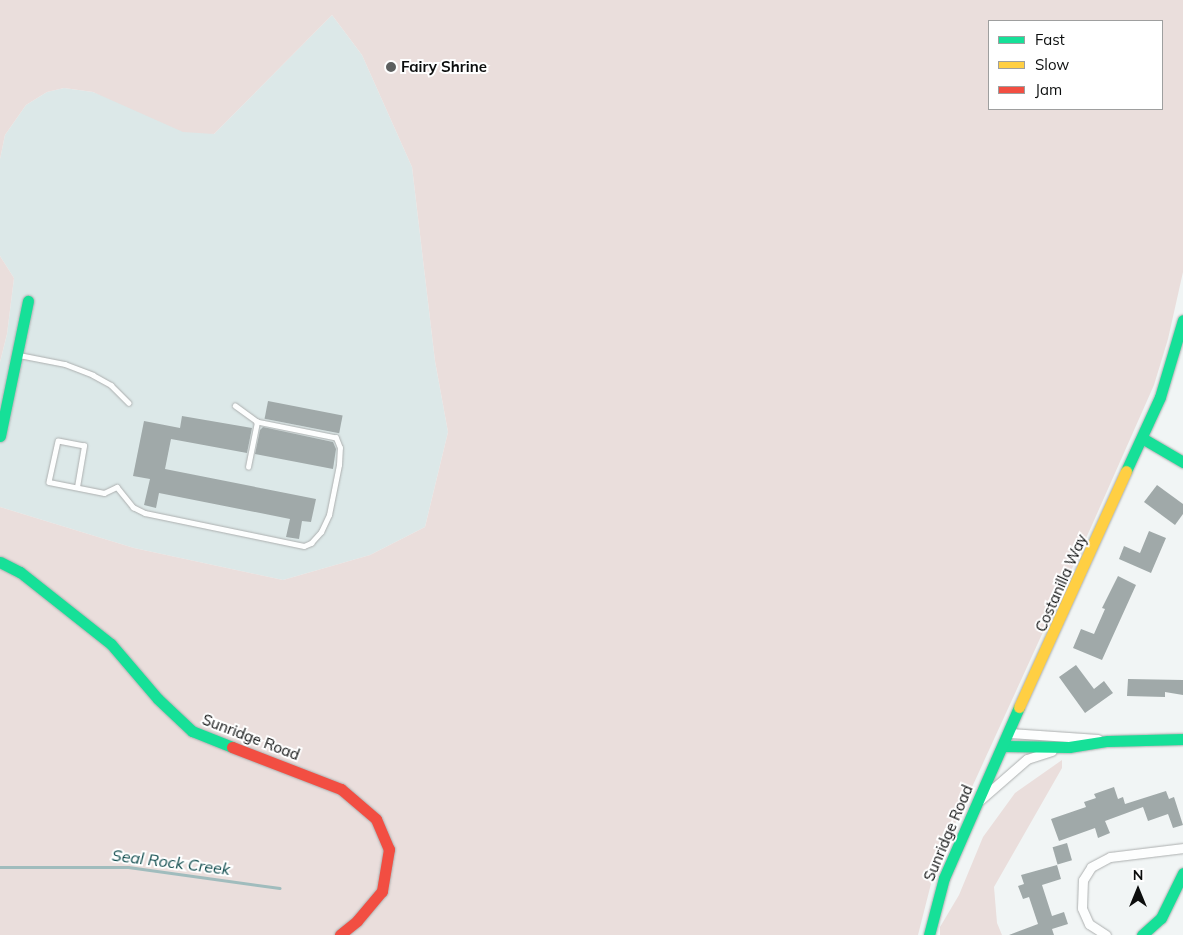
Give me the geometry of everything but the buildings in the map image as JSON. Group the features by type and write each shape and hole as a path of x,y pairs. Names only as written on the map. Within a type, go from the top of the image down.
{"street":[{"path":"0,436 28,301"},
{"name":"Costanilla Way","path":"1007,740 1142,438 1172,366 1183,320"},
{"path":"1142,438 1183,462"},
{"name":"Sunridge Road","path":"0,562 20,572 111,644 158,699 192,731 341,788 376,819 389,849 386,877 382,891 357,920 340,935"},
{"path":"1007,740 1108,741 1183,739"},
{"path":"1007,740 1068,747"},
{"name":"Sunridge Road","path":"929,935 944,878 973,808 1007,740"},
{"path":"973,808 988,791 1027,759 1068,747 1108,741"},
{"path":"1106,935 1089,924 1082,908 1083,880 1091,868 1110,857 1183,848"},
{"path":"1142,935 1161,918 1183,873"}],"lane":[{"path":"18,355 66,364 93,374 111,385 129,403"},
{"path":"76,487 84,446 58,441 49,482 104,493 117,487 133,507 145,513 304,546 311,543 321,532 329,514 339,465 340,448 336,438 257,422 235,406"},
{"path":"248,467 257,422"}],"shaded area":[{"path":"0,0 1183,0 1183,272 1168,339 1154,385 935,868 918,935 0,935 0,507 134,548 283,580 370,555 425,527 448,432 435,361 412,167 362,55 332,15 214,134 183,132 93,92 64,88 47,92 26,105 5,135 0,159"},
{"path":"332,15 362,55 412,167 435,361 448,432 425,527 370,555 283,580 134,548 0,507 0,362 7,334 14,278 0,256 0,159 5,135 26,105 47,92 64,88 93,92 214,134"},
{"path":"0,256 14,278 7,334 0,362"},
{"path":"1062,760 1062,768 994,887 997,923 1002,935 940,935 940,927 959,895 983,837 1015,793"}],"waterway":[{"name":"Seal Rock Creek","path":"0,867 128,867 280,888"}],"traffic: fast":[{"path":"0,436 28,301"},
{"path":"1126,471 1160,397 1183,320"},
{"path":"1142,438 1183,462"},
{"path":"0,562 20,572 111,644 158,699 192,731 232,747"},
{"path":"929,935 944,878 1019,707"},
{"path":"1004,746 1069,747 1108,741 1183,739"},
{"path":"1142,935 1161,918 1183,873"}],"traffic: slow":[{"path":"1019,707 1126,471"}],"traffic: jam":[{"path":"232,747 341,789 376,819 389,849 382,891 357,921 340,935"}],"place":[{"name":"Fairy Shrine","path":"391,67"}]}
